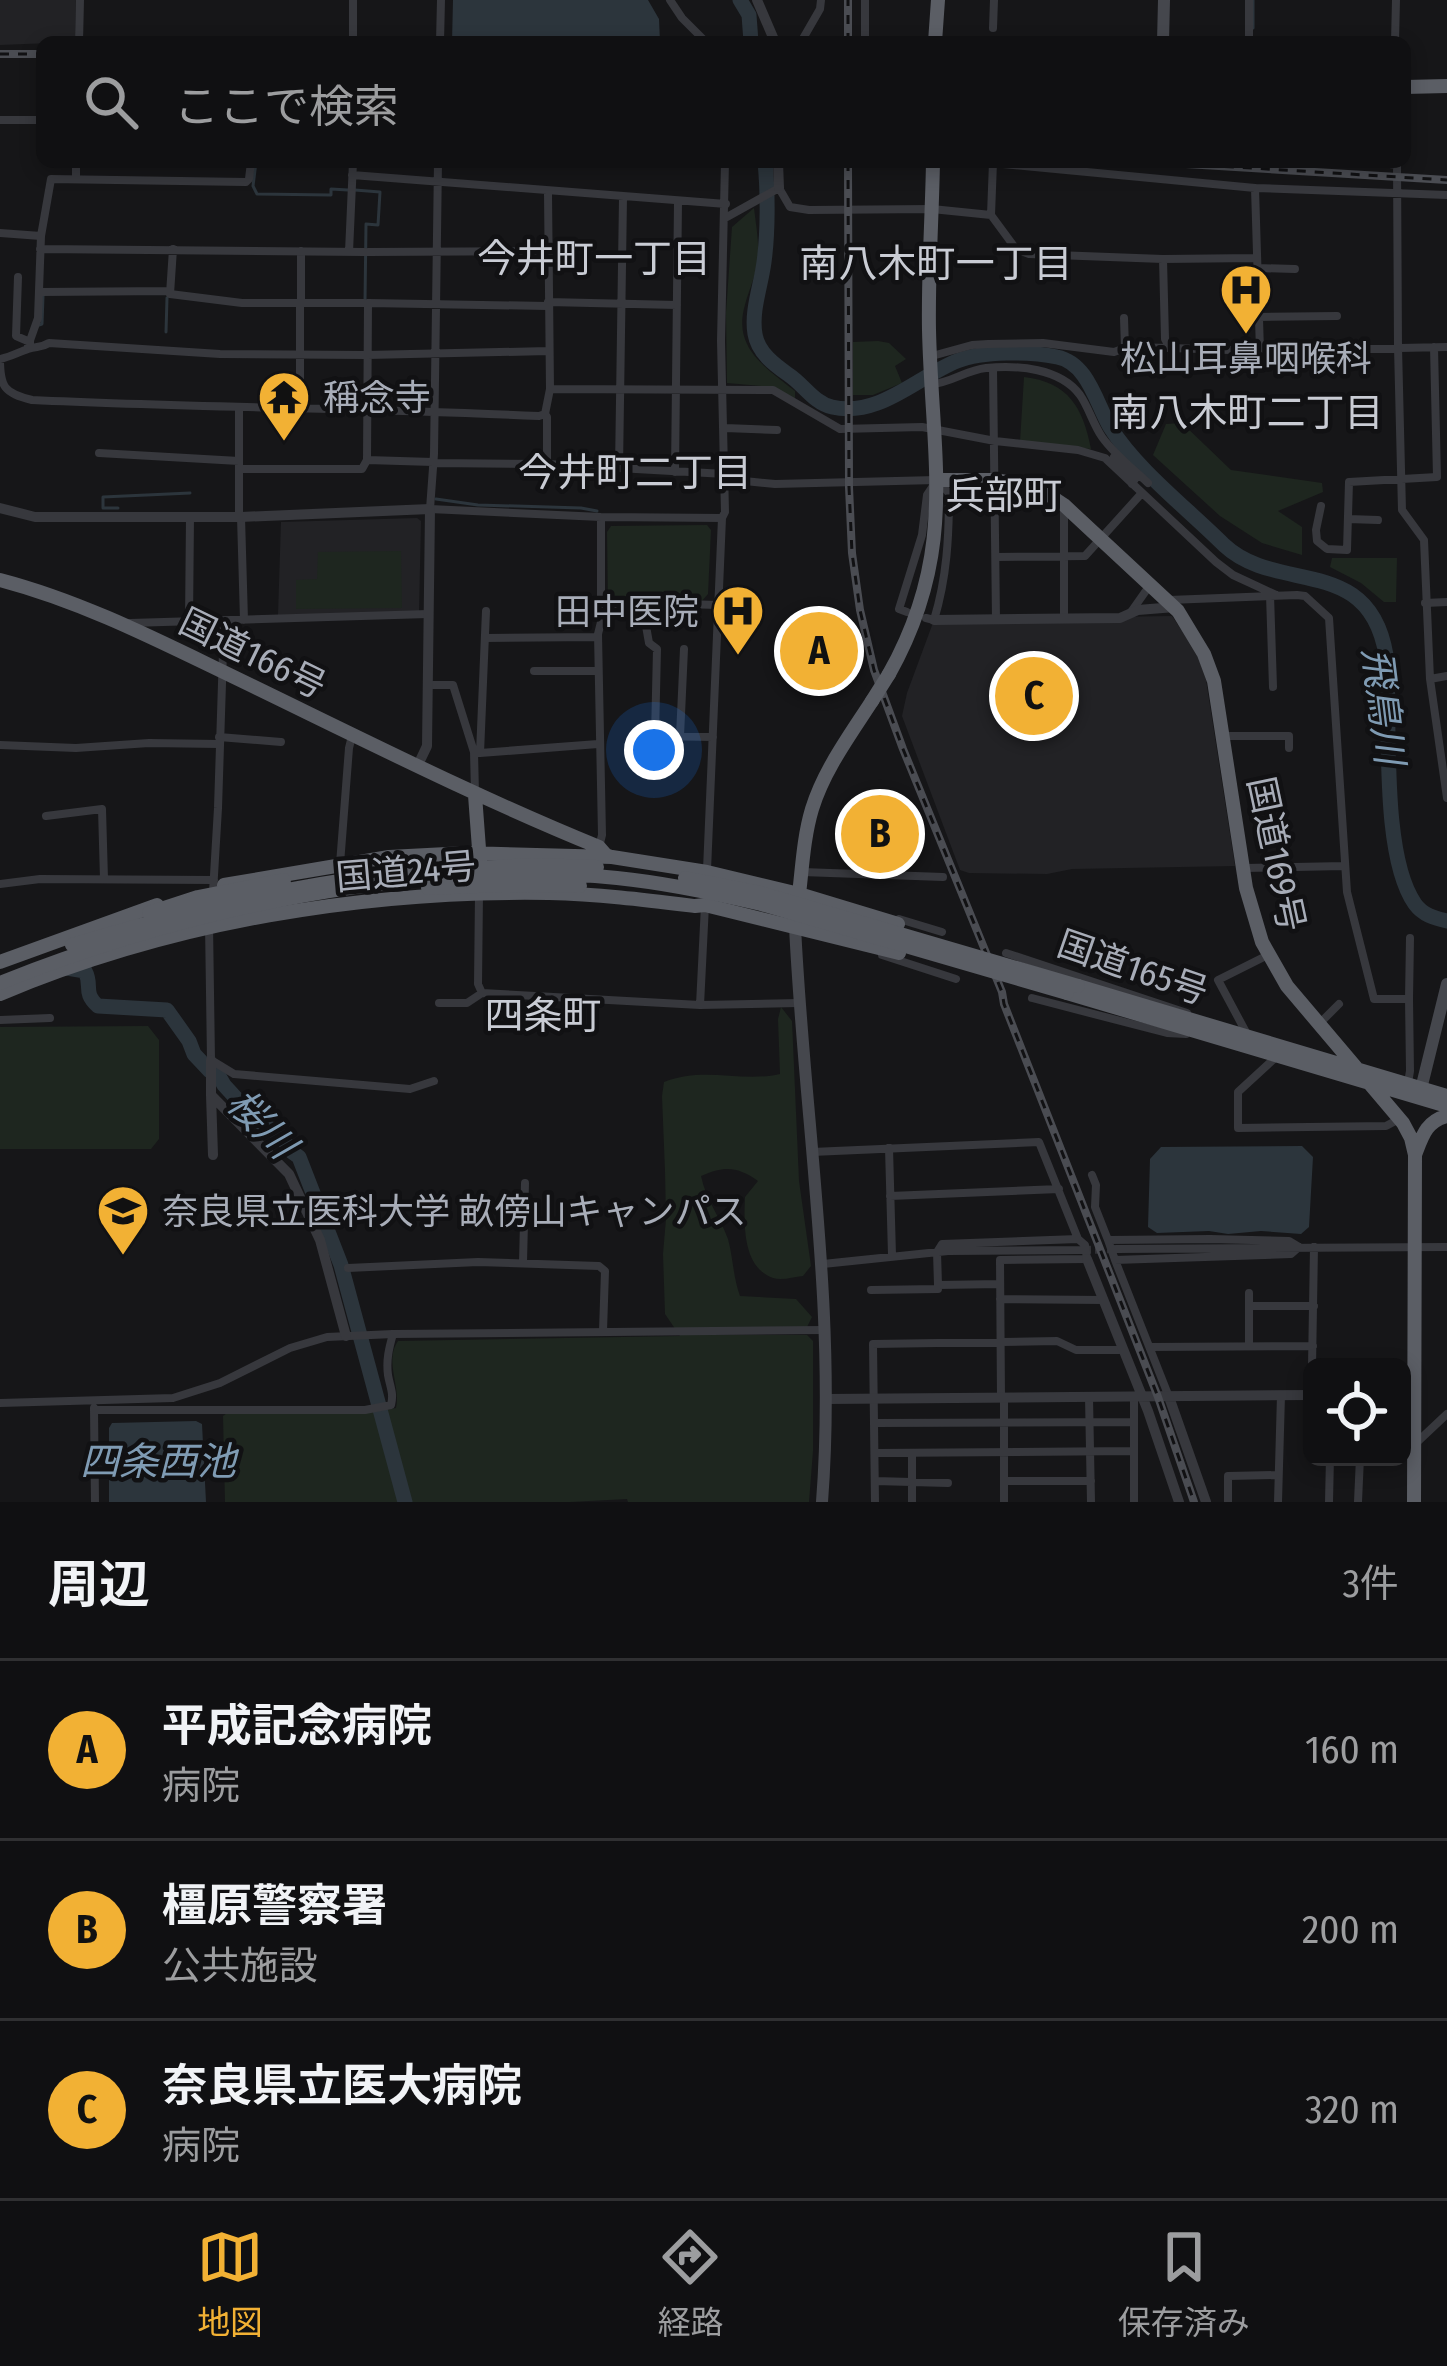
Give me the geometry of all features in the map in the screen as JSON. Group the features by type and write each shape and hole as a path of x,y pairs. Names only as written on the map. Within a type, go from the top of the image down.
{"highway":[{"path":"935,36 938,0"},
{"path":"1411,87 1447,86"},
{"path":"796,909 816,796 903,648 922,600 934,548 937,480 929,284 933,168"},
{"name":"国道169号","path":"937,480 995,480 1037,488 1064,505 1172,604 1204,654 1214,681 1252,914 1268,956 1411,1138 1416,1246 1410,1358"},
{"name":"国道166号","path":"0,580 121,623 612,857"},
{"path":"475,795 479,895"},
{"name":"国道24号","path":"0,962 213,884 480,855 612,857 707,872 796,909"},
{"path":"72,945 199,908 298,887 476,866 548,865 619,869 714,883 1074,992"},
{"path":"0,973 198,897 345,867"},
{"path":"232,911 417,888 502,885 657,893 705,904 707,872"},
{"path":"0,983 89,950 232,911 381,884 532,874 618,878 796,909"},
{"name":"国道24号","path":"0,994 126,949 209,928 417,897 550,893 796,909"},
{"name":"国道165号","path":"796,909 827,903 898,924 1042,968 1074,992"},
{"name":"国道165号","path":"796,909 899,953 1004,984 1074,992 1367,1084 1415,1090"},
{"path":"1301,1054 1317,1043 1318,1025"},
{"name":"国道165号","path":"1207,1030 1248,1037 1446,1098"},
{"path":"1415,1155 1427,1127 1447,1116"},
{"name":"国道169号","path":"1411,1420 1414,1502"}],"main road":[{"path":"1163,36 1164,0"},
{"path":"796,909 823,1264 822,1502"},
{"path":"1415,1090 1447,984"}],"street":[{"path":"79,36 80,0"},
{"path":"352,0 353,36"},
{"path":"440,36 441,0"},
{"path":"670,0 700,36"},
{"path":"757,0 772,36"},
{"path":"804,36 821,0"},
{"path":"865,0 865,36"},
{"path":"993,28 994,0"},
{"path":"1249,0 1249,36"},
{"path":"1396,0 1396,36"},
{"path":"0,120 36,120"},
{"path":"76,168 76,179"},
{"path":"31,347 51,179 246,182 250,168"},
{"path":"349,252 353,168"},
{"path":"417,767 427,746 438,168"},
{"path":"707,872 725,512 721,341 725,168"},
{"path":"778,168 777,189 790,207 992,214"},
{"path":"993,168 992,214 1016,249 1029,254 1256,263 1295,269"},
{"path":"1045,168 1255,188 1447,195"},
{"path":"1397,168 1402,510 1424,540 1430,679 1443,734 1447,798"},
{"path":"352,175 726,205"},
{"path":"1255,188 1260,351"},
{"path":"726,218 777,189"},
{"path":"547,464 548,193"},
{"path":"619,468 622,198"},
{"path":"675,472 678,202"},
{"path":"0,233 41,236"},
{"path":"40,249 548,251"},
{"path":"170,293 172,249"},
{"path":"300,407 302,251"},
{"path":"1163,259 1170,348"},
{"path":"18,277 16,336 31,347"},
{"path":"40,292 129,289 242,303 677,305"},
{"path":"99,453 362,469 367,460 366,303"},
{"path":"1258,317 1336,316"},
{"path":"1124,318 1125,348"},
{"path":"544,414 32,400 3,386 0,359 50,343 300,355 548,351"},
{"path":"1148,483 1101,437 1071,385 1046,372 993,368 943,384 931,372 972,345 988,344 1114,352 1125,348 1447,347"},
{"path":"1321,506 1317,541 1328,549 1347,550 1348,482 1437,477 1441,419 1434,347"},
{"path":"993,368 996,620"},
{"path":"550,388 773,390 840,429 936,428 1105,458 1216,562 1273,595"},
{"path":"239,407 244,620"},
{"path":"725,428 777,430"},
{"path":"1114,450 1113,456 1135,478 1132,484"},
{"path":"367,460 619,468 775,484 937,480 949,493 949,541 941,598 930,619 1120,618 1172,604 1305,596 1331,624 1350,911 1374,999 1409,999"},
{"path":"908,612 899,610 922,535 927,495 937,480"},
{"path":"996,557 1084,556 1141,493"},
{"path":"1064,505 1064,619"},
{"path":"0,508 35,517 240,517 430,509 722,518"},
{"path":"189,621 190,517"},
{"path":"599,847 601,517"},
{"path":"1348,520 1378,520"},
{"path":"1130,614 1151,584"},
{"path":"1273,595 1273,686"},
{"path":"1425,603 1447,602"},
{"path":"601,608 643,610 651,603 718,605"},
{"path":"643,610 650,643 657,649 655,736 714,737"},
{"path":"475,795 486,611"},
{"path":"121,623 428,614"},
{"path":"213,1155 209,928 224,620"},
{"path":"485,638 598,637"},
{"path":"680,736 684,649"},
{"path":"534,671 598,671"},
{"path":"1430,679 1447,676"},
{"path":"428,685 453,685 477,753"},
{"path":"340,906 353,734"},
{"path":"1224,736 1288,736 1288,748"},
{"path":"0,746 281,742"},
{"path":"477,753 598,744"},
{"path":"46,816 102,809 104,879"},
{"path":"1244,868 1344,866"},
{"path":"802,872 943,877"},
{"path":"0,884 104,879 213,884"},
{"path":"479,895 478,984 482,993"},
{"path":"827,903 851,904 942,932"},
{"path":"700,1005 705,904"},
{"path":"796,909 817,936 956,979"},
{"path":"1410,938 1410,1071 1415,1090"},
{"path":"1006,953 1178,1008 1207,1030"},
{"path":"1248,1037 1218,980 1268,956"},
{"path":"440,1004 466,1004 482,993 700,1005 800,1004"},
{"path":"1033,998 1167,1033 1207,1030"},
{"path":"1318,1025 1340,1004"},
{"path":"0,1020 50,1018"},
{"path":"1276,1057 1238,1092 1238,1128 1386,1126 1399,1119"},
{"path":"211,1060 234,1075 410,1089 434,1081"},
{"path":"211,1095 289,1174 320,1240 346,1336"},
{"path":"812,1152 1039,1142 1084,1245 1180,1502"},
{"path":"889,1148 892,1256"},
{"path":"1093,1175 1095,1207 1206,1502"},
{"path":"523,1262 525,1183"},
{"path":"890,1196 1059,1189"},
{"path":"872,1290 938,1289 937,1252 942,1244 1078,1239"},
{"path":"1108,1240 1289,1241 1299,1247"},
{"path":"1312,1358 1314,1247"},
{"path":"1116,1255 1447,1247"},
{"path":"823,1264 937,1252 1085,1255"},
{"path":"1004,1502 1000,1260 1085,1255"},
{"path":"348,1268 523,1262 599,1266 605,1271 603,1331"},
{"path":"938,1285 1000,1284"},
{"path":"1249,1293 1249,1346"},
{"path":"1000,1298 1103,1300"},
{"path":"1249,1306 1314,1306"},
{"path":"94,1405 173,1398 327,1337 825,1330"},
{"path":"0,1403 364,1410 391,1405 394,1398 387,1354 393,1334"},
{"path":"875,1502 873,1344 1057,1341 1076,1350 1123,1350"},
{"path":"1150,1347 1313,1346"},
{"path":"1278,1502 1281,1395"},
{"path":"826,1399 1303,1395"},
{"path":"1089,1397 1090,1502"},
{"path":"1134,1502 1138,1397"},
{"path":"94,1405 95,1502"},
{"path":"1414,1445 1447,1414"},
{"path":"875,1423 1134,1422"},
{"path":"876,1453 1134,1451"},
{"path":"912,1453 912,1502"},
{"path":"1329,1502 1330,1466"},
{"path":"1358,1502 1360,1466"},
{"path":"1228,1502 1228,1476 1278,1475"},
{"path":"875,1481 948,1483"},
{"path":"1004,1481 1090,1481"}],"shaded area":[{"path":"0,0 76,0 75,36 36,36 36,44 0,45"},
{"path":"754,208 758,257 742,327 751,351 795,391 795,401 774,387 727,383 732,227"},
{"path":"853,342 889,343 906,359 895,366 902,383 873,395 853,395"},
{"path":"1024,377 1052,384 1071,399 1091,449 1020,442"},
{"path":"1182,423 1231,470 1322,483 1323,492 1278,511 1302,527 1302,555 1262,543 1220,516 1153,455 1166,424"},
{"path":"421,521 419,612 278,615 281,522"},
{"path":"707,525 711,530 708,594 701,602 649,600 642,605 608,605 607,532 611,526"},
{"path":"401,551 402,608 296,609 296,580 317,579 318,552"},
{"path":"1332,558 1397,558 1396,602 1384,602 1330,567"},
{"path":"1172,616 1197,653 1206,680 1235,866 1072,869 1047,874 960,870 902,716 934,620"},
{"path":"781,1007 792,1021 799,1181 811,1266 803,1276 773,1278 750,1254 745,1197 758,1181 730,1169 701,1176 728,1239 740,1296 796,1299 812,1317 805,1331 697,1335 807,1335 813,1341 809,1502 225,1502 223,1416 366,1413 396,1408 392,1357 398,1341 680,1336 665,1314 664,1082 694,1075 780,1074"},
{"path":"148,1026 159,1040 159,1139 151,1149 0,1149 0,1027"}],"water":[{"path":"453,0 648,0 659,19 660,36 452,36"},
{"path":"1302,1146 1313,1157 1309,1227 1301,1234 1157,1233 1148,1227 1150,1159 1161,1147"},
{"name":"四条西池","path":"112,1423 202,1424 206,1502 109,1502"}],"waterway":[{"name":"飛鳥川","path":"740,0 749,15 751,36"},
{"path":"1253,0 1253,28"},
{"path":"255,168 257,194 331,195 331,189 348,190"},
{"name":"飛鳥川","path":"765,168 766,238 755,334 768,358 820,402 849,409 866,407 957,361 980,355 1034,354 1068,361 1084,375 1110,427 1134,459 1224,545 1245,560 1318,580 1361,602 1376,623 1386,655 1396,853 1415,904 1447,921"},
{"path":"355,190 380,192 378,225 366,224 365,302"},
{"path":"39,325 43,296"},
{"path":"166,332 167,298"},
{"path":"118,508 103,508 103,497 190,493"},
{"path":"436,499 597,511"},
{"name":"桜川","path":"67,968 85,971 90,997 98,1006 167,1010 194,1054 210,1071 216,1071 254,1118 280,1135 299,1157 341,1265 405,1502"}],"tunnel":[{"path":"1083,1250 1116,1249"}],"railway":[{"path":"848,0 848,36"},
{"path":"0,54 36,54"},
{"path":"848,168 852,553 874,670 1158,1397 1194,1502"},
{"path":"1251,168 1447,180"}],"place":[{"name":"松山耳鼻咽喉科","path":"1246,336"},
{"name":"稱念寺","path":"284,443"},
{"name":"平成記念病院","path":"819,651"},
{"name":"田中医院","path":"738,657"},
{"name":"奈良県立医大病院","path":"1034,696"},
{"name":"橿原警察署","path":"880,834"},
{"name":"奈良県立医科大学 畝傍山キャンパス","path":"123,1257"}],"district":[{"name":"今井町一丁目","path":"594,258"},
{"name":"南八木町一丁目","path":"936,263"},
{"name":"南八木町二丁目","path":"1247,412"},
{"name":"今井町二丁目","path":"635,472"},
{"name":"兵部町","path":"1004,495"},
{"name":"四条町","path":"543,1015"}]}
